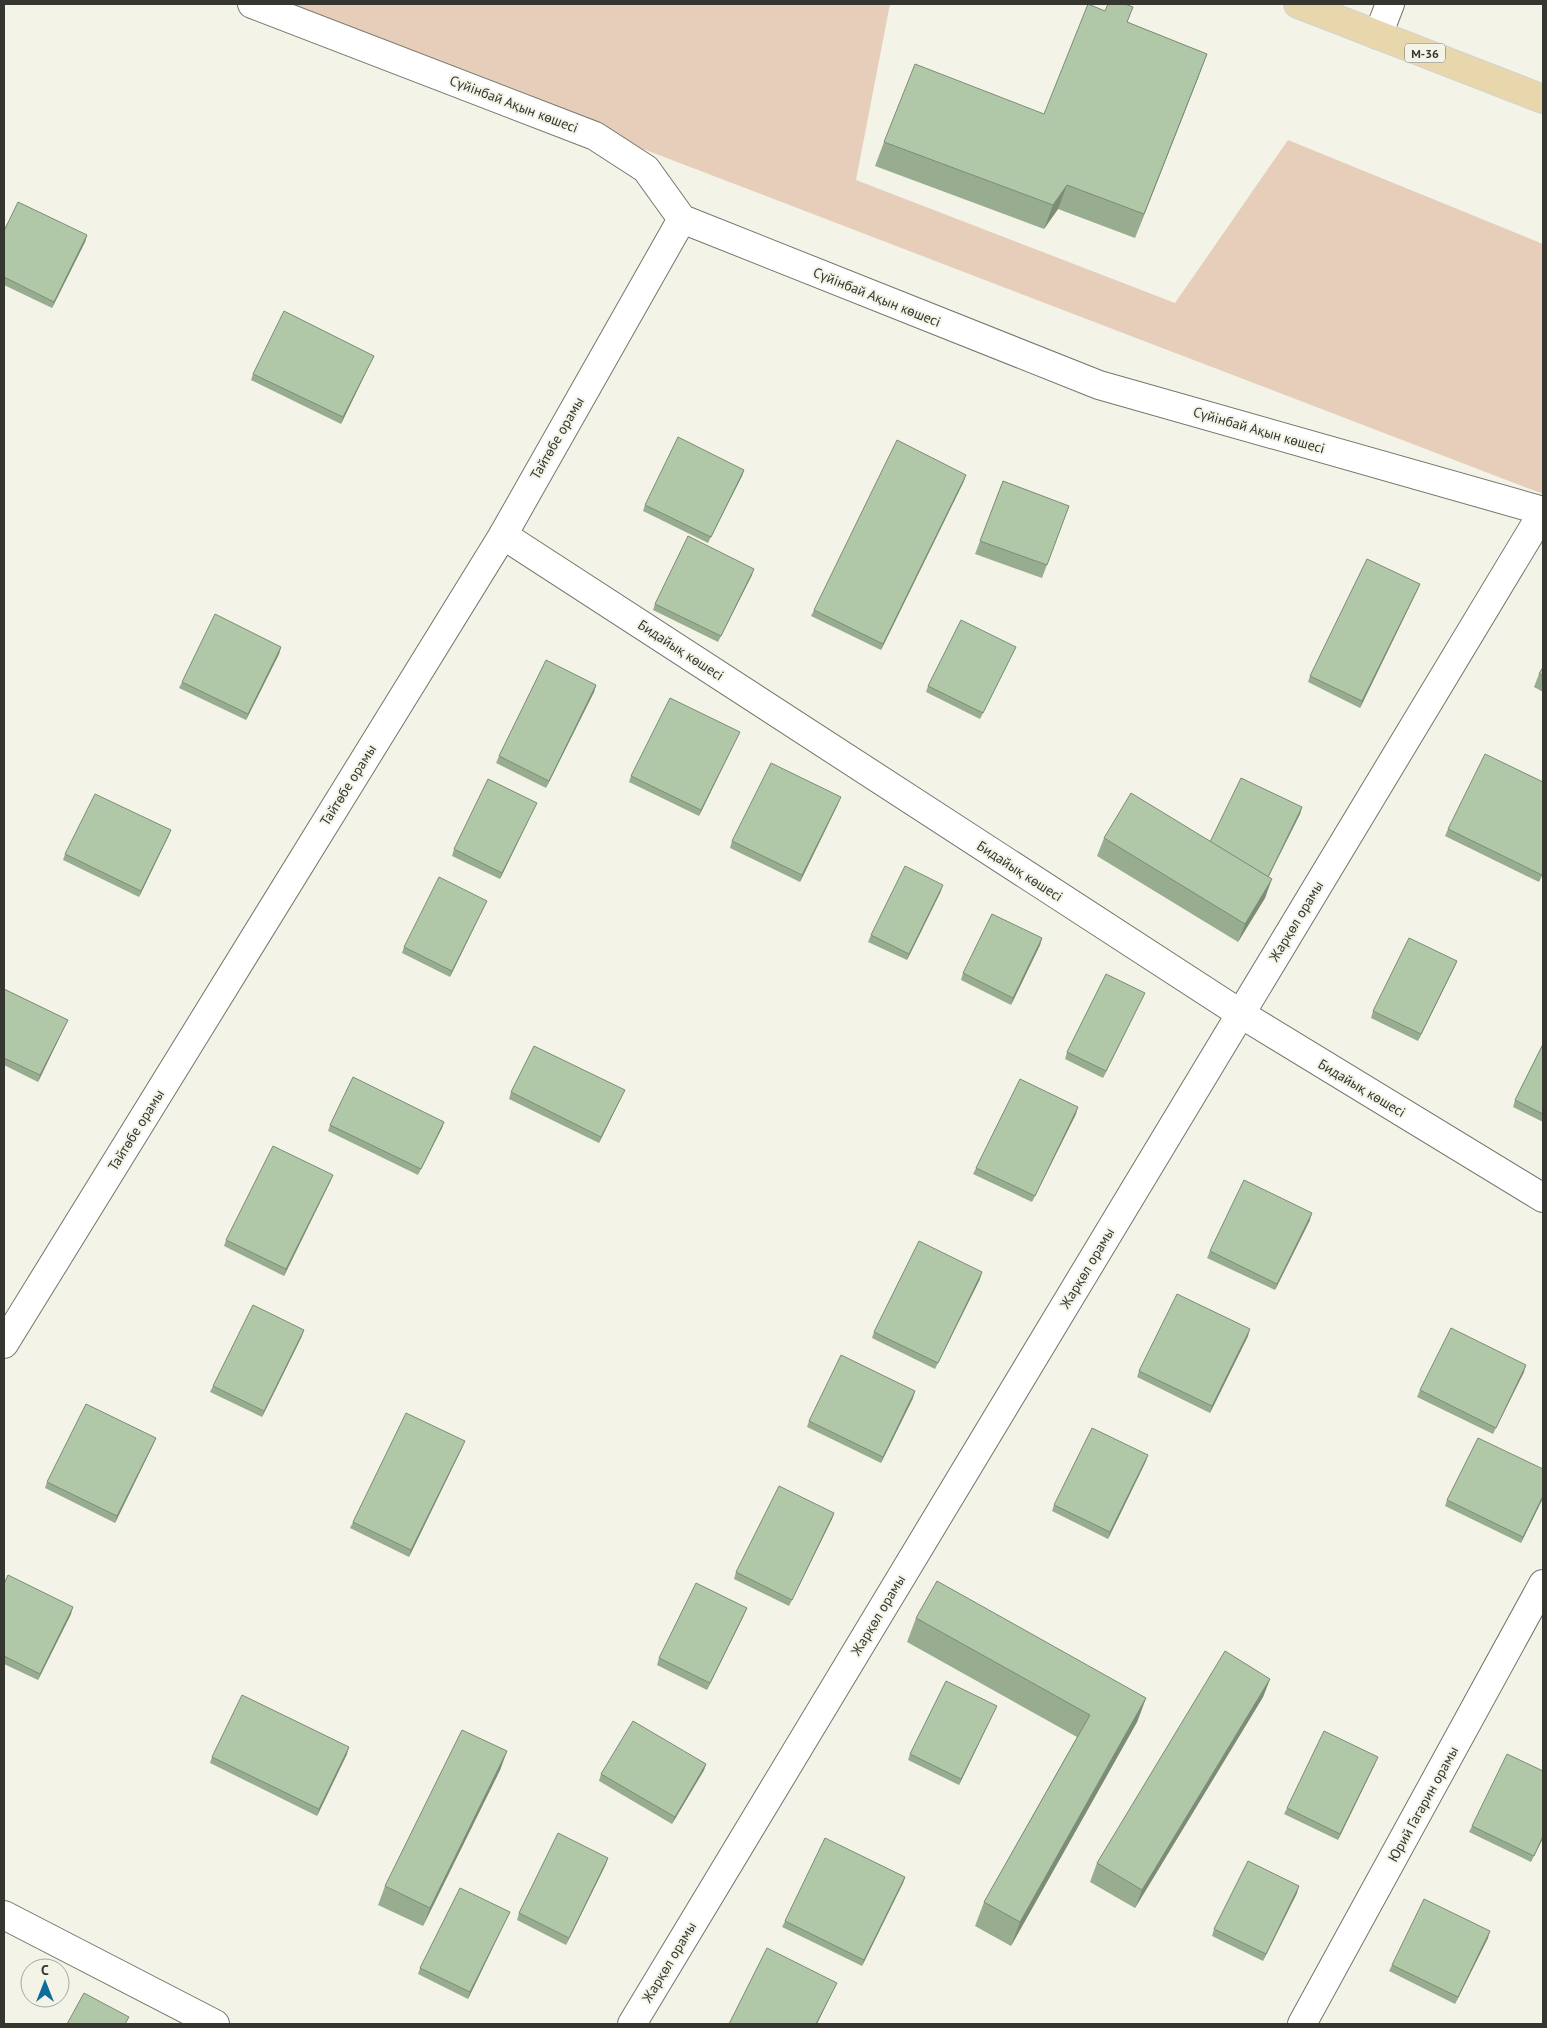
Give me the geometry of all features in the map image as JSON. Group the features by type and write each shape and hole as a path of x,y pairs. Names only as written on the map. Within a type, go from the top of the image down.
{"main road":[{"name":"M-36","path":"1298,4 1543,99"}],"street":[{"name":"Сүйінбай Ақын көшесі","path":"252,4 595,136 646,169 682,219 1099,385 1543,512"},
{"path":"1378,35 1390,4"},
{"name":"Тайтөбе орамы","path":"4,1344 503,535 682,219"},
{"name":"Жарқөл орамы","path":"632,2024 1543,512"},
{"name":"Бидайық көшесі","path":"503,535 1241,1014 1543,1198"},
{"name":"Юрий Гагарин орамы","path":"1302,2024 1543,1584"},
{"path":"4,1915 215,2024"}],"shaded area":[{"path":"265,4 890,4 856,180 1175,303 1288,140 1543,244 1543,494"}],"building":[{"path":"1088,4 1105,11 1108,4 1125,4 1133,7 1127,22 1207,54 1144,214 1067,185 1053,205 884,142 915,64 1044,114"},
{"path":"18,202 87,235 54,302 4,277 4,231"},
{"path":"284,311 374,356 343,417 253,374"},
{"path":"678,437 744,470 711,537 645,505"},
{"path":"897,440 966,475 883,644 814,610"},
{"path":"1003,481 1069,506 1047,565 980,541"},
{"path":"688,536 754,569 721,636 655,604"},
{"path":"1367,559 1420,584 1362,701 1310,676"},
{"path":"215,614 281,647 248,714 182,682"},
{"path":"961,620 1016,647 983,713 928,686"},
{"path":"546,660 596,685 549,781 499,756"},
{"path":"1543,667 1543,676 1539,674"},
{"path":"670,698 740,732 701,810 631,776"},
{"path":"1485,754 1543,782 1542,875 1448,829"},
{"path":"771,763 841,797 802,875 732,841"},
{"path":"1241,778 1302,807 1268,877 1210,842"},
{"path":"488,779 537,803 502,873 454,849"},
{"path":"1131,793 1272,879 1245,924 1104,838"},
{"path":"95,794 171,830 141,891 65,854"},
{"path":"905,866 943,885 909,954 871,935"},
{"path":"439,877 487,901 452,971 404,947"},
{"path":"992,914 1042,938 1013,998 963,973"},
{"path":"1409,938 1457,961 1421,1034 1373,1011"},
{"path":"1106,974 1145,993 1106,1071 1067,1052"},
{"path":"4,989 68,1020 40,1075 4,1058"},
{"path":"1543,1044 1543,1114 1515,1100"},
{"path":"534,1046 625,1090 601,1137 511,1092"},
{"path":"353,1077 444,1122 421,1169 330,1125"},
{"path":"1020,1079 1078,1107 1035,1196 976,1168"},
{"path":"273,1146 333,1175 286,1269 226,1240"},
{"path":"1244,1180 1312,1213 1277,1284 1210,1251"},
{"path":"919,1241 982,1272 938,1363 874,1332"},
{"path":"1177,1294 1250,1329 1212,1406 1139,1371"},
{"path":"253,1305 304,1330 264,1411 213,1386"},
{"path":"1451,1328 1526,1365 1496,1428 1420,1390"},
{"path":"841,1355 915,1391 883,1457 809,1421"},
{"path":"86,1404 156,1438 117,1516 47,1482"},
{"path":"406,1413 465,1441 411,1550 353,1522"},
{"path":"1092,1428 1148,1455 1110,1532 1054,1505"},
{"path":"1478,1438 1543,1469 1543,1496 1523,1537 1447,1500"},
{"path":"779,1486 834,1513 792,1600 736,1572"},
{"path":"8,1575 73,1607 40,1674 4,1656 4,1584"},
{"path":"937,1581 1146,1698 1020,1922 984,1902 1090,1715 916,1618"},
{"path":"696,1583 747,1608 710,1683 659,1658"},
{"path":"1225,1651 1270,1679 1142,1890 1097,1863"},
{"path":"946,1681 997,1706 961,1779 910,1754"},
{"path":"242,1695 349,1747 319,1809 212,1757"},
{"path":"633,1721 706,1764 675,1817 601,1774"},
{"path":"462,1730 507,1751 430,1908 385,1886"},
{"path":"1324,1731 1378,1757 1340,1834 1287,1808"},
{"path":"1507,1754 1543,1771 1543,1836 1534,1856 1472,1826"},
{"path":"558,1833 608,1858 569,1938 519,1913"},
{"path":"825,1838 905,1877 864,1960 785,1921"},
{"path":"1248,1861 1299,1886 1266,1954 1214,1929"},
{"path":"460,1888 510,1912 470,1992 420,1968"},
{"path":"1424,1899 1490,1931 1458,1997 1392,1965"},
{"path":"767,1948 837,1983 816,2024 729,2024"},
{"path":"84,1993 129,2017 125,2024 67,2024"}]}
